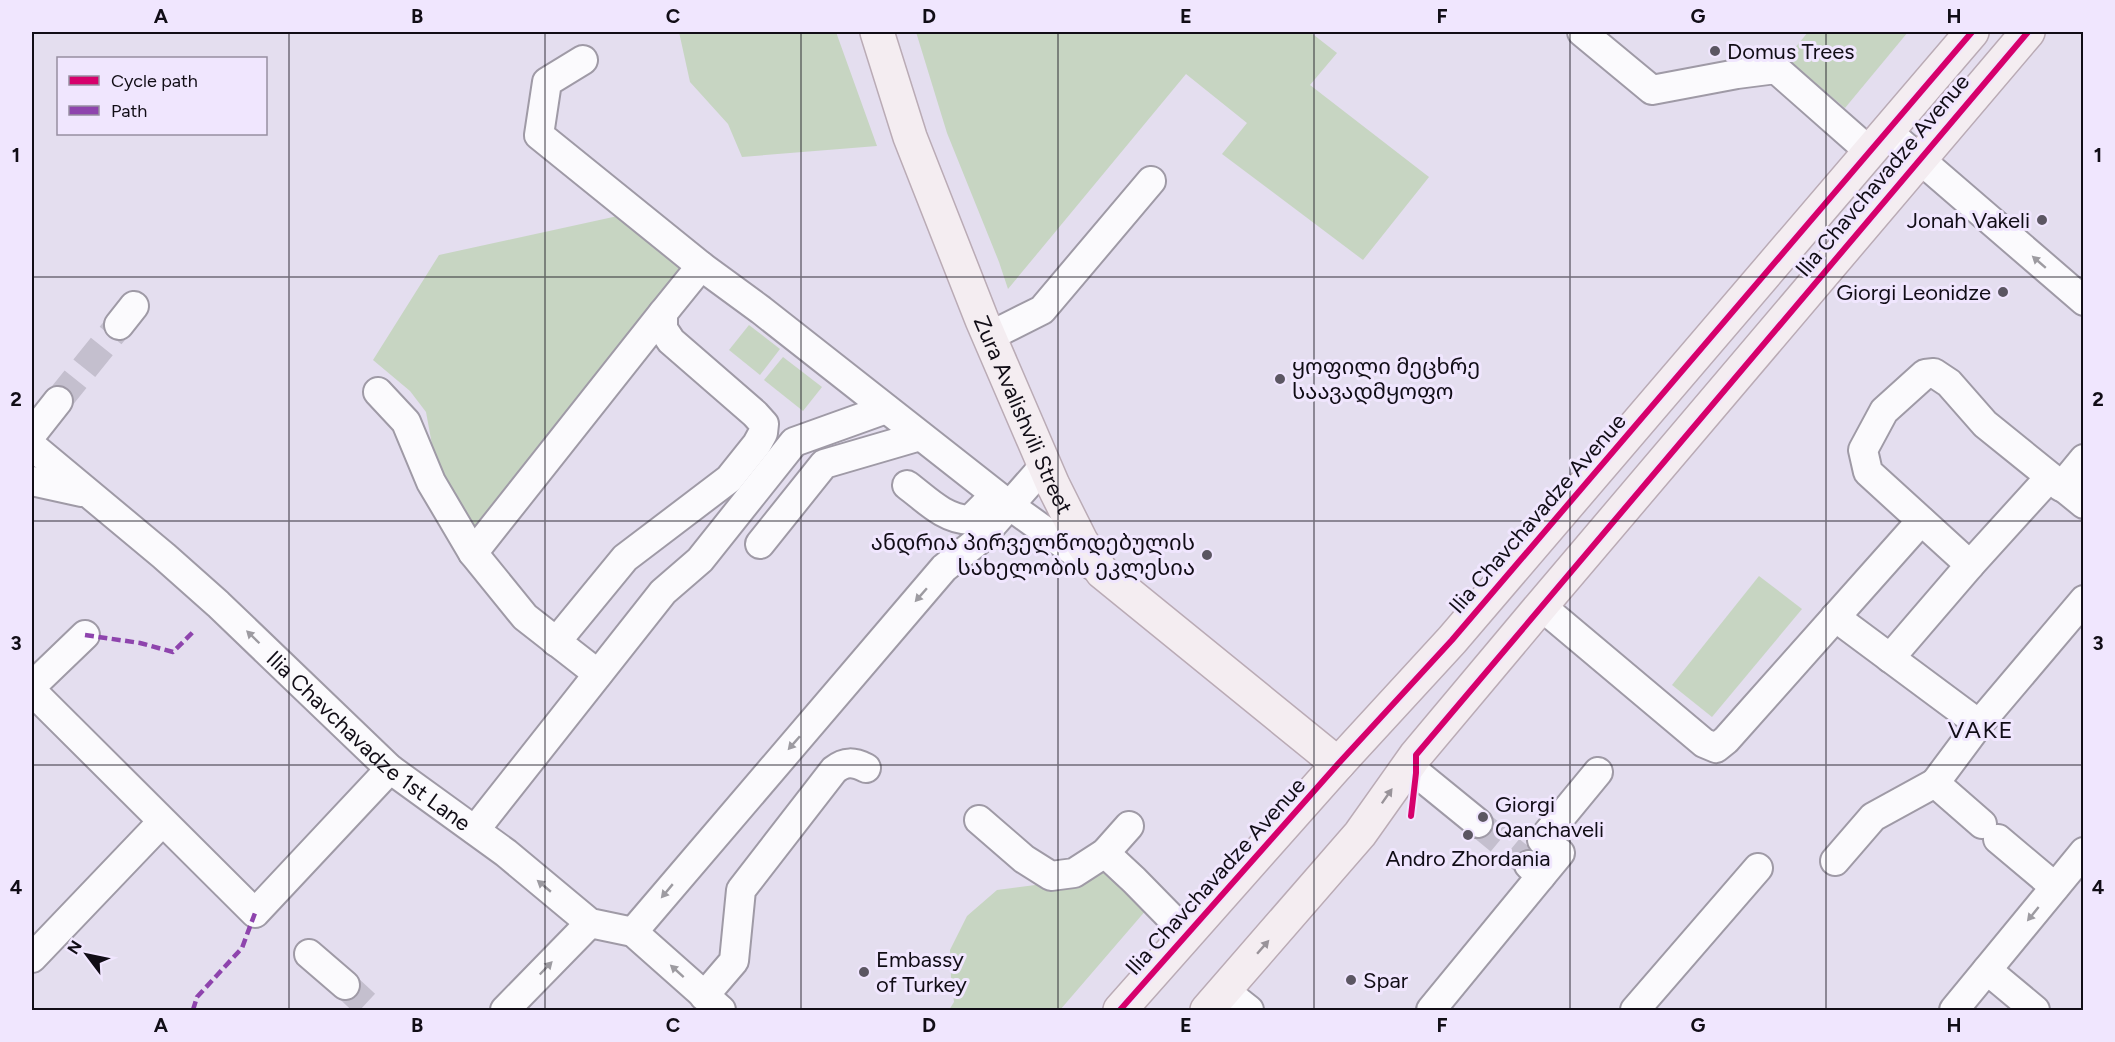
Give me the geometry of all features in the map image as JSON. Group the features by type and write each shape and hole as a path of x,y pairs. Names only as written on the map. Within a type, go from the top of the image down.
{"main road":[{"name":"Zura Avalishvili Street","path":"877,32 910,137 1044,466 1081,541 1102,572 1338,764"},
{"name":"Ilia Chavchavadze Avenue","path":"1120,1011 1338,764 1452,640 1972,32"},
{"name":"Ilia Chavchavadze Avenue","path":"1229,1003 1360,834 1408,766 1540,606 2028,32"}],"street":[{"path":"1582,32 1652,90 1776,69 1878,141 1919,159 2084,301"},
{"path":"583,60 547,82 540,135 701,266 761,310 920,436 999,508 1102,572"},
{"path":"990,336 1042,310 1151,181"},
{"path":"473,553 701,266"},
{"path":"556,642 625,558 729,479 758,444 763,433 764,424 755,414 671,341 663,329 663,312"},
{"path":"1970,566 1868,472 1863,450 1884,411 1925,374 1934,373 1949,383 1985,424 2084,504"},
{"path":"378,392 406,422 430,482 473,553 525,617 598,674"},
{"path":"32,434 58,401"},
{"path":"475,830 663,592 700,560 794,442 886,410"},
{"path":"760,544 824,464 920,436"},
{"name":"Ilia Chavchavadze 1st Lane","path":"32,446 164,555 390,769 475,830 590,923 637,927"},
{"path":"1890,658 1970,566 2055,482 2084,459"},
{"path":"866,768 850,763 834,770 741,890 734,961 713,1003 637,927 944,568 979,540 999,508 1044,466"},
{"path":"32,481 90,494"},
{"path":"907,484 945,514 959,519 970,520 999,508"},
{"path":"1540,606 1704,743 1716,748 1726,740 1921,521"},
{"path":"546,742 601,699 683,595 700,560"},
{"path":"1835,861 1873,817 1935,783 1979,724 2084,600"},
{"path":"1835,617 1979,724"},
{"path":"32,686 85,635"},
{"path":"32,691 255,913 390,769"},
{"path":"1408,766 1478,823"},
{"path":"1431,1011 1535,871 1560,854 1542,840 1598,772"},
{"path":"1935,783 2055,887"},
{"path":"979,820 1024,859 1051,876 1074,873 1105,853 1129,826"},
{"path":"32,958 162,822"},
{"path":"1954,1011 2084,852"},
{"path":"1105,853 1187,934"},
{"path":"1635,1011 1758,868"},
{"path":"505,1011 590,923"},
{"path":"309,954 345,985"},
{"path":"1987,970 2035,1011"}],"green space":[{"path":"679,32 836,32 877,146 742,157 728,124 690,82"},
{"path":"916,32 1310,32 1337,53 1310,85 1429,177 1363,260 1222,154 1247,123 1186,74 1008,289 947,133"},
{"path":"1808,32 1908,32 1845,108 1786,59"},
{"path":"636,212 701,266 479,538 440,488 426,412 410,391 373,360 439,255"},
{"path":"749,325 780,349 760,375 729,350"},
{"path":"783,357 822,387 803,411 764,380"},
{"path":"1759,576 1802,609 1712,717 1672,685"},
{"path":"1100,866 1147,909 1060,1010 949,1010 954,1002 950,950 967,916 997,890 1066,881"}],"tunnel":[{"path":"58,401 119,325"},
{"path":"1478,823 1529,865"},
{"path":"345,985 372,1010"}],"marked path":[{"path":"85,635 140,643 173,652 193,632"},
{"path":"193,1010 197,997 242,948 255,913"}],"cycle path":[{"path":"1120,1010 1338,764 1452,640 1972,32"},
{"path":"1411,816 1416,755 2028,32"}],"place":[{"name":"Domus Trees","path":"1715,51"},
{"name":"Jonah Vakeli","path":"2042,220"},
{"name":"Giorgi Leonidze","path":"2003,292"},
{"name":"ყოფილი მეცხრე საავადმყოფო","path":"1280,379"},
{"name":"ანდრია პირველწოდებულის სახელობის ეკლესია","path":"1207,555"},
{"name":"Giorgi Qanchaveli","path":"1483,817"},
{"name":"Andro Zhordania","path":"1468,835"},
{"name":"Embassy of Turkey","path":"864,972"},
{"name":"Spar","path":"1351,980"}],"district":[{"name":"VAKE","path":"1981,730"}]}
